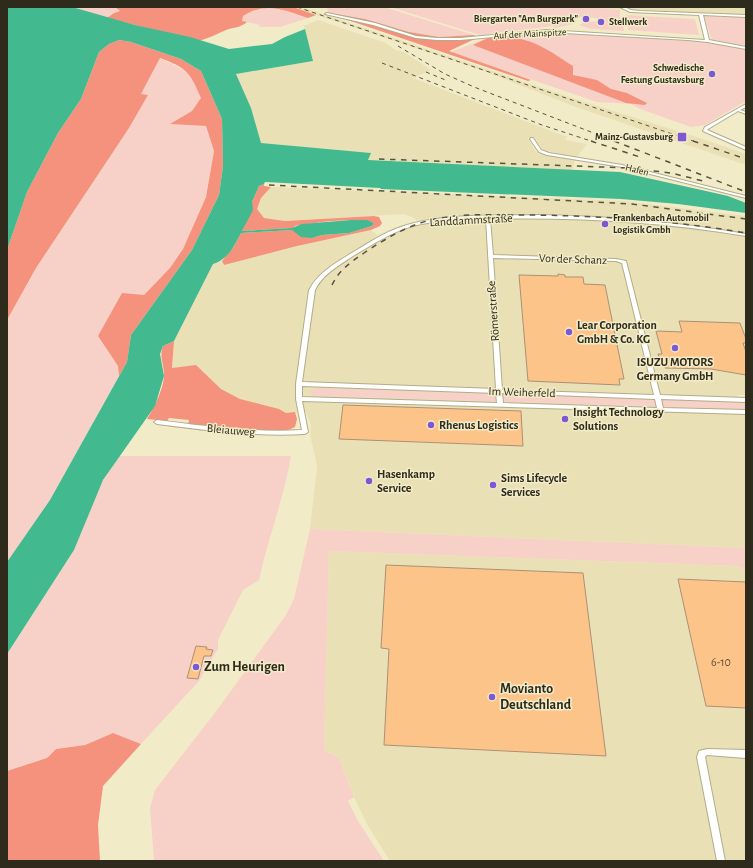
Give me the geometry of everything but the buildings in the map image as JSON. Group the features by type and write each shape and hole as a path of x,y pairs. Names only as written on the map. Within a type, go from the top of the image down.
{"street":[{"path":"622,7 630,11 640,12 746,16"},
{"name":"Auf der Mainspitze","path":"327,14 359,20 416,36 437,39 460,39 547,31 707,41 746,48"},
{"path":"701,15 707,41"},
{"path":"746,105 706,128 705,131 746,149"},
{"path":"737,110 746,113"},
{"name":"Hafen","path":"532,139 540,151 548,154 626,167 746,197"},
{"name":"Landdammstraße","path":"304,432 299,399 299,384 312,290 315,283 330,268 388,234 420,223 440,220 488,217 562,217 655,222 746,235"},
{"name":"Römerstraße","path":"488,217 500,405"},
{"name":"Vor der Schanz","path":"490,256 616,260 624,262 661,410"},
{"name":"Im Weiherfeld","path":"299,384 746,400"},
{"name":"Im Weiherfeld","path":"299,399 746,412"},
{"name":"Bleiauweg","path":"157,422 248,432 283,434 304,432"},
{"path":"721,861 700,761 702,753 707,752 746,754"}],"shaded area":[{"path":"7,7 72,7 135,25 190,37 229,49 272,44 305,29 313,61 236,74 251,108 261,143 371,153 368,160 620,172 728,196 746,203 746,213 678,204 621,199 381,189 265,182 259,186 252,202 253,210 242,231 292,228 302,224 351,220 367,220 374,223 372,226 349,233 322,235 312,238 301,237 292,230 241,233 227,255 219,262 213,264 174,341 163,346 160,354 164,376 155,406 103,480 74,550 7,654 7,562 50,500 127,362 131,335 192,250 219,195 223,166 222,119 201,71 181,59 131,42 119,40 109,44 99,52 81,99 58,133 27,192 7,250"},
{"path":"72,7 115,7 120,11 107,18"},
{"path":"115,7 293,7 316,15 308,18 276,8 251,11 243,16 242,21 247,22 242,25 199,41 107,18 120,11"},
{"path":"258,7 282,8 308,18 280,27 259,27 260,25 242,21 243,16"},
{"path":"293,7 302,7 575,99 706,140 746,154 746,165 576,107 484,71"},
{"path":"327,7 384,7 474,35 439,37 409,32 365,19 336,14 332,15 328,12"},
{"path":"390,7 588,7 620,10 620,22 623,22 624,31 591,29 579,25 597,21 597,18 570,17 570,23 573,24 555,28 553,26 480,35"},
{"path":"588,7 746,7 746,15 636,11"},
{"path":"336,14 365,19 409,32 439,37 474,35 477,38 449,51 531,80 528,81 333,15"},
{"path":"626,15 695,19 699,35 628,30"},
{"path":"704,16 746,17 746,46 736,44 735,46 746,50 746,101 705,125 691,127 640,109 631,104 597,102 451,52 487,38 544,32 659,38 713,43"},
{"path":"318,20 386,43 395,50 404,52 431,70 413,78 567,137 565,140 587,144 577,157 547,151 542,149 535,138 528,138 534,149 539,154 575,160 572,170 368,160 370,153 261,143 251,108 236,74 313,61 304,26"},
{"path":"505,37 524,40 541,46 573,66 573,75 597,80 611,89 627,93 647,103 645,105 626,103 473,45 488,38"},
{"path":"119,40 131,42 181,59 201,71 222,119 223,166 219,195 192,250 131,335 127,362 119,376 118,366 98,336 122,293 144,295 170,268 183,249 206,197 214,151 206,126 170,124 192,111 201,98 194,82 182,68 160,58 141,94 148,95 129,128 36,268 7,320 7,250 27,192 58,133 81,99 99,52 109,44"},
{"path":"160,58 190,73 202,98 192,111 171,124 206,126 214,151 206,197 183,249 170,268 144,295 98,336 118,366 119,376 50,500 7,562 7,320 36,268 129,128 147,96 141,94"},
{"path":"264,184 264,186 271,187 261,198 257,209 264,218 285,221 374,216 379,217 382,223 380,226 371,230 297,246 224,265 222,261 233,248 241,233 292,230 312,238 322,235 349,233 372,226 374,223 358,220 347,220 312,223 295,226 293,228 242,231 252,210 252,202 259,186"},
{"path":"271,187 623,201 746,216 746,395 737,395 746,415 746,548 310,529 317,466 310,435 311,425 306,412 286,413 279,409 240,399 221,389 208,378 202,370 172,368 174,341 213,264 222,261 224,265 297,246 371,230 377,235 416,221 416,219 404,214 285,221 264,218 257,210 261,198"},
{"path":"174,341 172,368 196,365 221,389 240,399 279,409 286,413 295,412 297,419 295,427 273,432 259,432 188,424 189,420 169,418 167,421 147,419 155,404 164,380 162,357 163,346"},
{"path":"319,388 746,402 746,409 317,396 311,394 311,390"},
{"path":"119,456 291,456 259,580 243,590 218,640 218,649 199,681 141,744 113,733 85,745 56,749 47,758 7,771 7,654 74,550 99,487"},
{"path":"310,529 746,548 746,569 736,566 329,551 324,750 339,758 354,797 348,801 358,821 384,861 154,861 150,808 155,790 217,710 286,615 294,599"},
{"path":"329,551 736,566 746,569 746,861 390,861 368,826 354,797 339,758 324,750"},
{"path":"113,733 141,744 103,786 98,825 100,861 7,861 7,771 47,758 56,749 85,745"}],"railway":[{"path":"297,7 696,142"},
{"path":"398,46 445,74 474,87 617,142"},
{"path":"382,63 542,125 594,142"},
{"path":"426,72 448,81"},
{"path":"591,141 643,158"},
{"path":"614,141 746,192"},
{"path":"693,141 746,159"},
{"path":"379,159 630,168 671,173 707,182"},
{"path":"269,185 632,204 746,219"},
{"path":"332,285 338,275 350,263 388,238 404,229 431,220 452,216 545,215 603,217 717,228 746,233"}],"place":[{"name":"Biergarten \"Am Burgpark\"","path":"586,19"},
{"name":"Stellwerk","path":"601,22"},
{"name":"Schwedische Festung Gustavsburg","path":"712,74"},
{"name":"Mainz-Gustavsburg","path":"682,137"},
{"name":"Frankenbach Automobil Logistik Gmbh","path":"605,224"},
{"name":"Lear Corporation GmbH & Co. KG","path":"569,332"},
{"name":"ISUZU MOTORS Germany GmbH","path":"675,348"},
{"name":"Insight Technology Solutions","path":"565,419"},
{"name":"Rhenus Logistics","path":"431,425"},
{"name":"Hasenkamp Service","path":"369,481"},
{"name":"Sims Lifecycle Services","path":"493,485"},
{"name":"Zum Heurigen","path":"196,667"},
{"name":"Movianto Deutschland","path":"492,697"}]}
